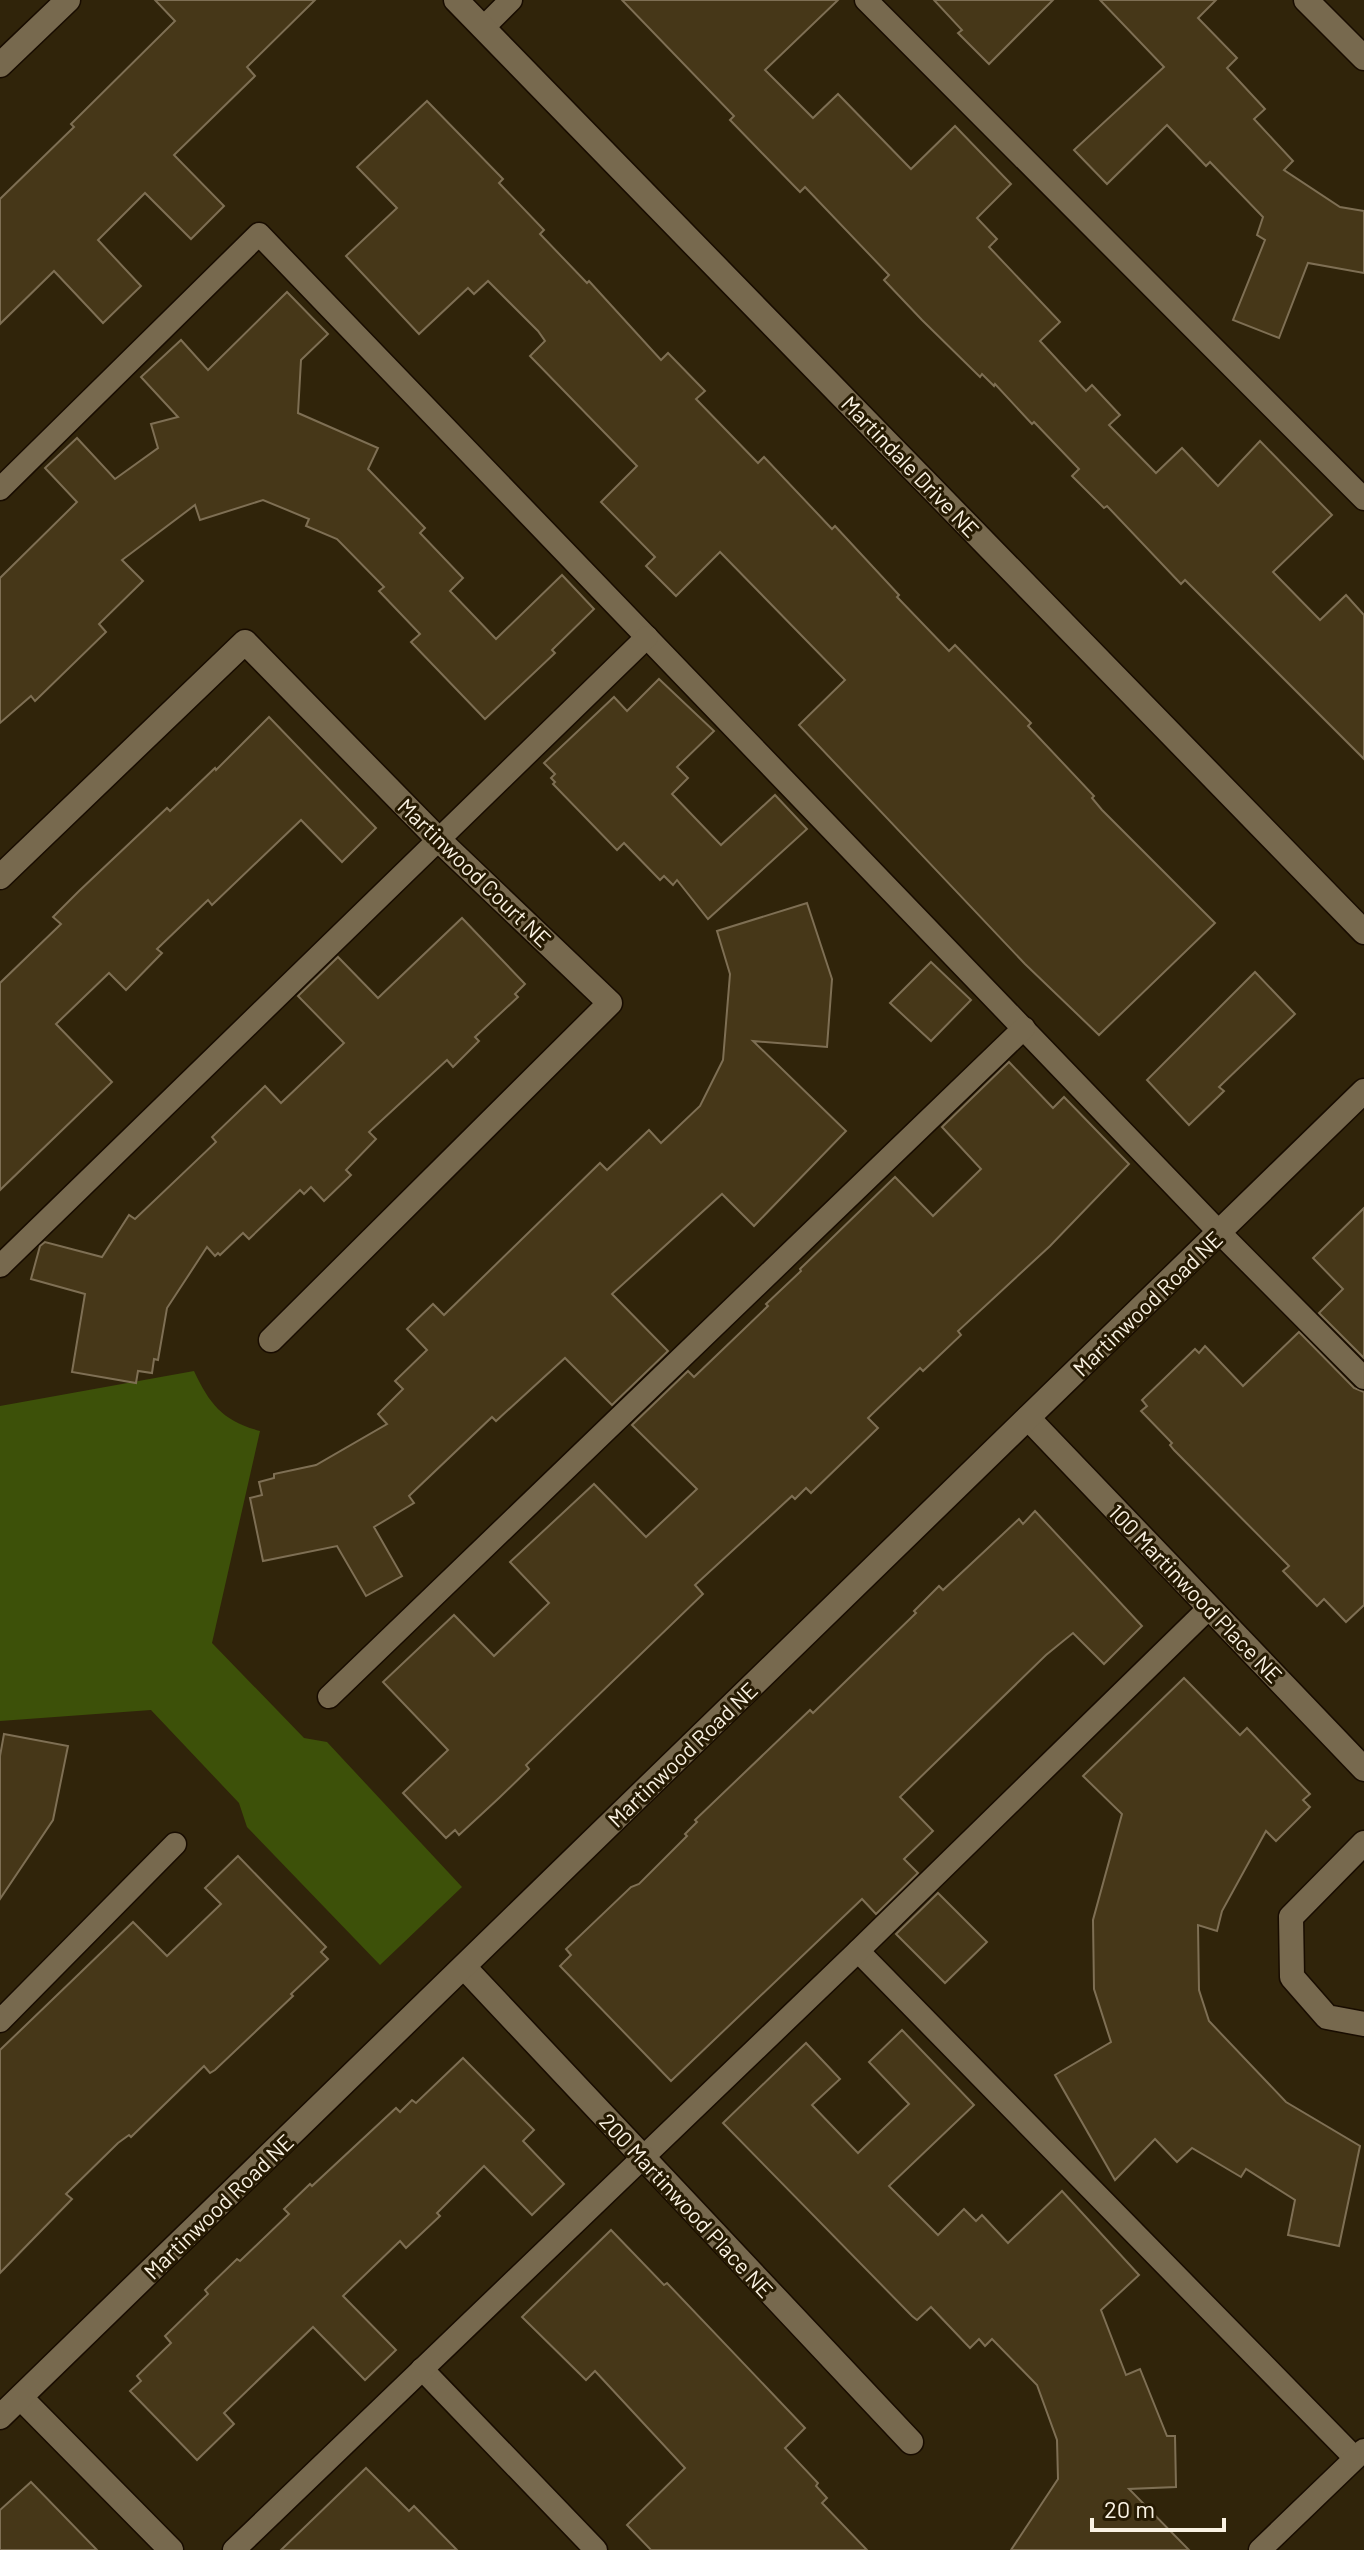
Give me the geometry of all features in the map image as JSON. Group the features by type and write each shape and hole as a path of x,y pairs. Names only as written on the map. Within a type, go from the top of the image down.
{"street":[{"path":"0,65 68,0"},
{"name":"Martindale Drive NE","path":"456,0 1364,932"},
{"path":"1306,0 1364,58"},
{"name":"Martinwood Court NE","path":"0,877 245,642 439,840 610,1003 271,1340"},
{"name":"Martinwood Road NE","path":"0,2417 1364,1091"},
{"name":"100 Martinwood Place NE","path":"1028,1418 1364,1769"},
{"path":"1364,1843 1291,1917 1292,1977 1327,2017 1364,2024"},
{"name":"200 Martinwood Place NE","path":"464,1967 911,2442"},
{"path":"21,2398 171,2550"}],"lane":[{"path":"484,27 511,0"},
{"path":"866,0 1364,499"},
{"path":"0,489 259,234 1219,1232 1364,1378"},
{"path":"0,1266 647,637"},
{"path":"329,1697 1024,1028"},
{"path":"234,2550 858,1951 1209,1608"},
{"path":"0,2021 175,1844"},
{"path":"858,1951 1360,2454 1260,2550"},
{"path":"422,2369 596,2550"}],"green space":[{"path":"194,1371 219,1410 236,1422 260,1431 212,1643 304,1738 327,1742 462,1887 380,1965 247,1827 239,1803 151,1710 0,1721 0,1406"}],"building":[{"path":"155,0 315,0 247,67 255,76 174,155 224,206 191,239 145,193 98,240 141,286 103,323 54,271 0,324 0,199 175,21"},
{"path":"622,0 838,0 765,70 813,118 838,94 911,169 955,126 1011,184 977,218 997,239 989,247 1060,322 1040,341 1086,391 1092,385 1120,415 1109,425 1156,473 1182,448 1218,486 1260,441 1332,515 1273,572 1320,620 1346,595 1364,615 1364,759 1185,580 1181,584 1107,506 1104,508 1072,476 1079,469 995,384 982,374 980,377 922,320 884,280 889,275 805,187 800,192 761,152 730,120 734,116"},
{"path":"934,0 1053,0 989,64 958,33 962,30"},
{"path":"1100,0 1216,0 1198,18 1237,58 1227,68 1265,109 1254,119 1293,161 1284,170 1340,207 1364,211 1364,273 1308,263 1279,338 1233,320 1265,240 1257,235 1263,217 1210,162 1206,166 1167,125 1107,184 1074,150 1164,67"},
{"path":"427,101 503,179 499,183 544,230 540,234 587,283 589,281 661,360 668,353 705,391 696,399 758,463 764,457 832,529 835,526 949,651 955,645 1031,723 1028,726 1094,796 1092,798 1102,810 1215,923 1099,1035 1025,964 799,725 845,680 720,552 676,596 646,566 655,557 601,502 637,466 530,356 545,341 538,331 488,281 474,294 468,288 419,334 346,256 397,208 357,167"},
{"path":"287,292 328,334 301,360 298,413 378,448 368,469 425,528 420,533 463,578 450,591 496,639 562,575 594,609 552,650 555,653 485,719 411,642 420,634 379,591 384,587 337,539 306,526 309,519 263,500 200,520 195,505 122,560 143,581 99,624 106,632 35,701 31,696 0,723 0,578 77,502 45,468 77,438 115,479 158,448 151,424 178,417 141,377 181,340 208,370"},
{"path":"659,679 714,731 677,767 688,778 672,794 721,845 775,795 807,829 708,919 677,880 673,885 664,876 660,880 624,843 617,850 553,784 555,782 551,778 555,774 544,763 614,697 627,711"},
{"path":"269,717 376,828 342,862 301,820 212,905 208,900 157,949 162,953 126,990 109,973 56,1024 112,1082 0,1190 0,983 61,924 53,917 79,891 167,808 170,811 216,770"},
{"path":"807,903 832,979 827,1047 753,1041 846,1131 754,1226 722,1194 612,1294 668,1351 612,1405 565,1358 496,1421 492,1417 409,1496 414,1503 374,1527 402,1576 366,1596 337,1546 263,1561 250,1498 262,1495 259,1482 274,1478 274,1474 316,1465 387,1424 378,1414 403,1389 395,1381 427,1350 407,1329 433,1304 444,1315 600,1163 607,1170 649,1130 661,1143 700,1106 723,1060 730,974 717,931"},
{"path":"462,918 525,984 515,994 518,997 475,1037 479,1041 453,1067 447,1060 369,1132 376,1139 346,1170 351,1175 324,1201 311,1187 304,1194 300,1190 249,1239 243,1233 220,1255 215,1256 207,1247 167,1308 158,1360 154,1359 152,1373 138,1371 136,1383 72,1372 85,1294 31,1279 40,1246 45,1242 102,1257 129,1215 135,1219 216,1142 212,1137 265,1086 281,1103 344,1043 298,996 338,957 378,998"},
{"path":"931,962 971,1000 931,1041 890,1003"},
{"path":"1255,972 1295,1014 1219,1087 1224,1091 1189,1125 1147,1080"},
{"path":"1009,1062 1053,1108 1064,1097 1129,1164 1050,1246 958,1331 961,1335 923,1371 920,1368 868,1418 878,1428 811,1493 806,1488 795,1499 792,1496 695,1585 703,1594 526,1765 529,1769 499,1798 459,1835 455,1830 446,1838 403,1793 448,1750 383,1682 454,1615 494,1656 549,1603 510,1562 594,1484 646,1537 697,1489 632,1425 688,1371 694,1377 895,1177 933,1216 981,1169 942,1127"},
{"path":"1364,1208 1364,1358 1319,1313 1343,1289 1313,1258"},
{"path":"1299,1332 1354,1388 1364,1392 1364,1605 1346,1622 1324,1599 1317,1606 1283,1571 1289,1566 1174,1450 1170,1445 1172,1443 1141,1411 1147,1406 1142,1400 1195,1349 1199,1353 1205,1346 1243,1386"},
{"path":"1035,1511 1142,1626 1104,1664 1073,1633 1046,1655 900,1797 933,1831 904,1859 918,1873 876,1914 862,1899 671,2081 560,1966 571,1955 566,1949 631,1887 639,1884 687,1836 685,1834 697,1822 695,1820 810,1710 813,1713 916,1613 914,1611 939,1586 943,1590 1019,1519 1023,1524"},
{"path":"1184,1678 1240,1735 1247,1728 1310,1794 1303,1800 1310,1807 1276,1841 1266,1831 1222,1911 1217,1931 1198,1925 1199,1990 1209,2021 1286,2102 1360,2146 1339,2246 1288,2235 1295,2200 1246,2169 1241,2177 1192,2148 1177,2162 1155,2139 1115,2180 1055,2075 1111,2042 1094,1989 1093,1920 1122,1814 1083,1776"},
{"path":"4,1734 68,1746 53,1820 0,1899 0,1756"},
{"path":"238,1856 326,1947 321,1952 328,1959 215,2070 210,2073 204,2066 131,2137 129,2135 118,2143 66,2194 72,2199 0,2273 0,2050 133,1922 167,1956 221,1904 205,1888"},
{"path":"938,1893 987,1942 945,1983 896,1934"},
{"path":"902,2030 974,2105 889,2186 938,2235 964,2209 976,2221 982,2215 1008,2243 1062,2191 1139,2275 1101,2310 1126,2375 1140,2369 1167,2436 1175,2436 1176,2487 1129,2489 1189,2550 1011,2550 1058,2479 1057,2440 1037,2385 992,2339 985,2346 979,2339 970,2348 931,2307 917,2320 912,2316 723,2123 806,2043 840,2079 812,2105 858,2153 909,2104 869,2062"},
{"path":"463,2058 534,2130 523,2141 564,2184 532,2215 484,2166 437,2213 440,2216 406,2248 400,2241 343,2296 396,2350 365,2380 313,2327 224,2413 234,2424 197,2460 130,2391 141,2381 137,2376 171,2343 165,2336 208,2294 205,2290 289,2214 284,2209 396,2108 400,2112 412,2100 416,2103"},
{"path":"611,2230 664,2285 667,2283 805,2428 785,2448 818,2483 816,2486 827,2498 822,2503 867,2550 651,2550 627,2525 685,2468 595,2371 586,2380 522,2317"},
{"path":"366,2468 409,2511 414,2506 457,2550 281,2550"},
{"path":"31,2482 97,2550 0,2550 0,2510"}]}
